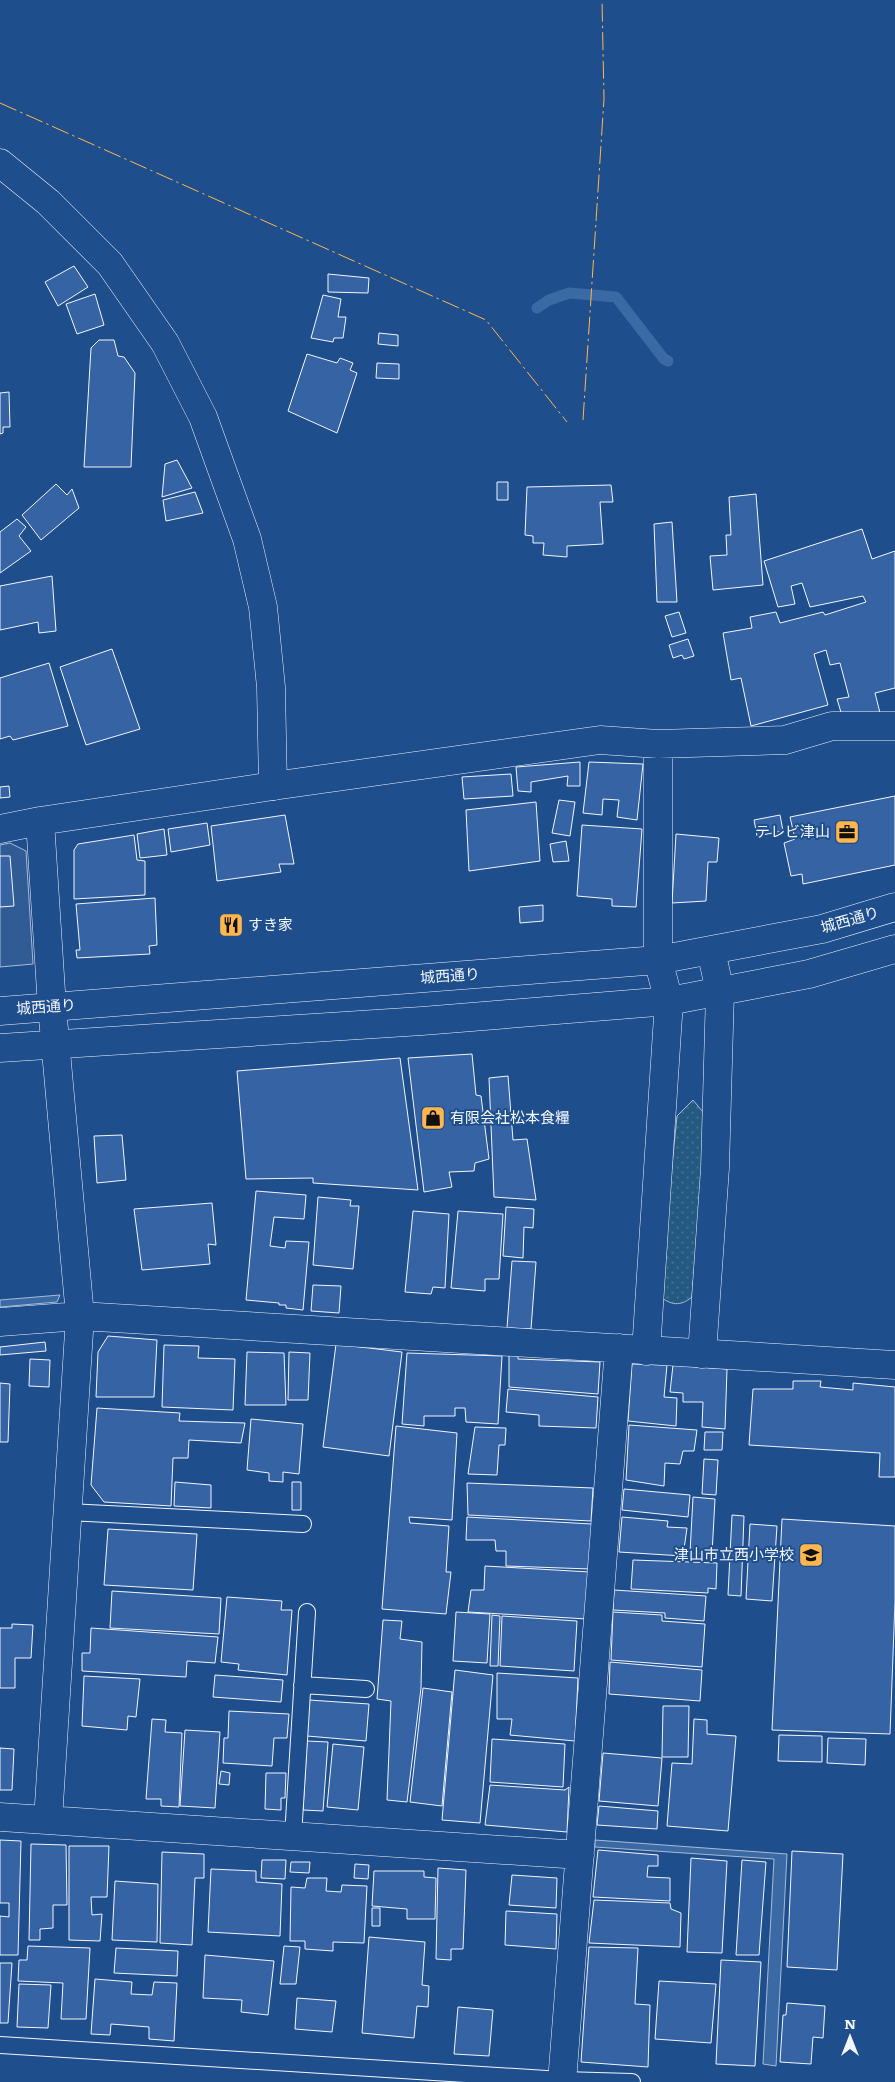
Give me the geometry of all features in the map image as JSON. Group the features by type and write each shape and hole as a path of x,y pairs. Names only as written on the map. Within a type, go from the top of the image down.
{"street":[{"path":"0,163 48,202 110,264 165,343 203,417 247,539 263,607 272,687 273,786"},
{"path":"0,829 40,821 273,786 600,740 658,744 785,740 832,726 895,726"},
{"path":"646,1351 669,1001 658,960 658,744"},
{"path":"40,821 52,1007 57,1044 80,1316 48,1820"},
{"name":"城西通り","path":"0,1011 658,960 822,929 895,907"},
{"path":"0,1048 422,1021 669,1001 809,974 895,949"},
{"path":"702,1354 715,1168 720,992 711,950"},
{"path":"0,1322 80,1316 895,1365"},
{"path":"562,2081 619,1348"},
{"path":"0,1817 580,1855"}],"lane":[{"path":"68,1512 303,1524"},
{"path":"293,1836 307,1612"},
{"path":"302,1685 366,1689"},
{"path":"0,2046 562,2081 632,2082"}],"shaded area":[{"path":"10,843 26,851 33,964 0,967 0,845"},
{"path":"693,1100 707,1117 692,1297 676,1304 659,1296 677,1116"},
{"path":"60,1295 57,1302 0,1307 0,1300"},
{"path":"595,1840 787,1854 776,2066 763,2064 774,1859 595,1847"}],"building":[{"path":"74,266 88,287 58,306 45,282"},
{"path":"328,274 369,278 368,293 328,292"},
{"path":"95,294 104,325 77,334 66,304"},
{"path":"323,295 341,299 338,317 346,317 343,338 334,338 333,342 311,338"},
{"path":"379,333 398,335 398,346 378,344"},
{"path":"99,340 114,340 118,356 124,357 135,373 131,467 84,467 91,348"},
{"path":"307,354 337,363 340,358 353,363 350,370 357,373 337,433 288,411"},
{"path":"377,363 399,364 399,379 376,378"},
{"path":"9,392 10,427 3,427 3,433 0,434 0,393"},
{"path":"177,460 192,488 162,497 165,464"},
{"path":"497,482 508,482 508,500 497,500"},
{"path":"56,484 67,495 72,489 79,508 41,540 22,515"},
{"path":"611,485 613,502 600,502 603,544 567,546 567,557 543,555 544,543 533,543 533,536 525,535 527,487"},
{"path":"195,492 203,513 166,521 163,500"},
{"path":"756,494 763,585 713,590 710,556 727,555 726,535 731,535 729,497"},
{"path":"17,519 26,527 19,536 31,551 0,573 0,532"},
{"path":"672,522 677,602 657,602 654,524"},
{"path":"862,529 872,559 895,551 895,688 875,693 880,713 846,729 837,699 849,697 840,663 830,665 826,650 814,654 828,705 751,726 741,678 731,680 723,633 752,628 750,617 776,612 780,623 823,612 825,615 866,602 863,596 810,607 802,583 791,586 795,604 778,607 764,561"},
{"path":"52,576 56,631 39,633 38,622 0,630 0,586"},
{"path":"679,612 686,633 672,637 665,616"},
{"path":"688,639 694,656 684,659 682,655 673,658 669,645"},
{"path":"112,649 140,729 86,745 60,667"},
{"path":"49,663 68,726 13,740 10,736 0,739 0,678"},
{"path":"580,762 580,786 567,786 568,776 531,782 531,792 518,791 516,767"},
{"path":"589,762 643,764 637,820 617,817 619,800 603,799 602,815 583,813"},
{"path":"511,774 513,796 464,799 462,777"},
{"path":"9,786 10,797 0,798 0,787"},
{"path":"895,796 895,865 803,884 802,874 791,876 784,843 795,839 790,817"},
{"path":"559,800 575,802 570,836 552,833"},
{"path":"536,802 540,861 469,871 466,810"},
{"path":"285,815 294,864 279,864 281,872 217,881 211,826"},
{"path":"780,815 783,831 757,836 754,820"},
{"path":"207,823 210,845 171,852 168,829"},
{"path":"582,825 642,829 636,907 612,906 612,899 577,896"},
{"path":"164,829 167,855 140,858 137,834"},
{"path":"676,834 719,838 717,862 708,862 706,901 672,903"},
{"path":"134,835 137,860 145,861 145,895 74,899 74,850 78,844"},
{"path":"566,841 569,861 553,862 550,844"},
{"path":"0,856 10,856 14,906 0,907"},
{"path":"155,898 157,945 149,946 150,954 77,958 76,950 80,950 76,904"},
{"path":"543,905 543,921 520,923 519,907"},
{"path":"472,1054 476,1095 481,1096 489,1159 475,1163 474,1171 449,1172 452,1187 424,1192 408,1058"},
{"path":"400,1058 418,1190 313,1183 313,1178 246,1179 237,1071"},
{"path":"508,1076 513,1140 527,1139 536,1200 494,1197 489,1078"},
{"path":"122,1135 126,1180 97,1183 94,1136"},
{"path":"256,1191 306,1195 304,1219 274,1217 270,1246 285,1248 286,1241 309,1242 303,1310 286,1308 286,1305 279,1305 279,1303 246,1300"},
{"path":"318,1197 351,1200 350,1206 359,1206 353,1269 313,1265"},
{"path":"212,1203 216,1245 208,1244 210,1264 142,1270 134,1209"},
{"path":"506,1207 534,1209 533,1228 524,1227 523,1258 503,1256"},
{"path":"413,1211 449,1214 445,1288 433,1287 431,1294 405,1292"},
{"path":"458,1211 503,1214 499,1279 485,1279 485,1291 451,1288"},
{"path":"512,1261 536,1262 531,1329 507,1328"},
{"path":"313,1285 341,1286 339,1313 311,1311"},
{"path":"108,1336 157,1340 154,1397 96,1397 98,1352"},
{"path":"45,1342 46,1351 0,1355 0,1347"},
{"path":"336,1344 402,1352 389,1456 323,1447"},
{"path":"164,1345 199,1346 198,1358 235,1359 233,1410 162,1407"},
{"path":"247,1352 284,1353 286,1405 245,1405"},
{"path":"289,1352 310,1353 308,1400 288,1400"},
{"path":"407,1353 502,1356 498,1424 466,1422 465,1408 455,1408 455,1416 424,1416 424,1426 402,1424"},
{"path":"509,1355 518,1356 518,1359 600,1362 598,1394 509,1387"},
{"path":"30,1359 50,1360 49,1387 29,1386"},
{"path":"632,1364 667,1365 664,1397 677,1398 676,1426 628,1421"},
{"path":"673,1365 727,1369 725,1429 702,1427 703,1402 683,1402 683,1393 670,1392"},
{"path":"793,1381 821,1381 820,1387 853,1390 853,1383 895,1387 895,1477 879,1477 880,1453 749,1445 753,1389 793,1389"},
{"path":"0,1383 10,1384 8,1442 0,1442"},
{"path":"508,1389 598,1397 596,1428 539,1426 539,1415 506,1412"},
{"path":"97,1408 180,1413 179,1421 245,1423 241,1443 189,1440 188,1458 173,1458 171,1506 104,1502 91,1485"},
{"path":"251,1419 303,1424 299,1474 283,1472 283,1482 269,1481 269,1473 247,1470"},
{"path":"629,1425 697,1430 694,1451 683,1451 680,1464 665,1463 664,1486 626,1480"},
{"path":"396,1426 457,1433 452,1520 409,1517 410,1523 449,1526 446,1572 451,1572 446,1614 382,1609"},
{"path":"475,1427 506,1428 505,1445 499,1445 497,1475 468,1474"},
{"path":"705,1432 723,1432 722,1450 704,1450"},
{"path":"704,1459 718,1460 716,1495 702,1494"},
{"path":"175,1482 211,1485 211,1508 174,1506"},
{"path":"292,1482 301,1482 301,1510 292,1510"},
{"path":"467,1483 593,1488 591,1521 468,1515"},
{"path":"624,1489 690,1495 688,1517 622,1510"},
{"path":"693,1497 715,1499 712,1554 690,1553"},
{"path":"732,1515 744,1516 741,1596 728,1595"},
{"path":"467,1517 592,1524 590,1569 506,1566 506,1551 496,1551 495,1540 466,1540"},
{"path":"622,1517 668,1521 667,1527 687,1528 683,1556 619,1552"},
{"path":"782,1519 895,1526 895,1602 890,1734 772,1730"},
{"path":"750,1524 777,1526 772,1601 746,1599"},
{"path":"108,1529 197,1534 193,1590 104,1585"},
{"path":"633,1560 717,1563 716,1589 708,1588 708,1593 631,1589"},
{"path":"485,1566 590,1572 587,1619 468,1612 471,1590 484,1590"},
{"path":"614,1590 706,1596 704,1621 665,1618 665,1613 613,1610"},
{"path":"112,1591 221,1598 219,1634 110,1628"},
{"path":"227,1597 282,1601 281,1610 292,1610 287,1675 238,1670 239,1664 221,1662"},
{"path":"456,1612 490,1614 487,1663 453,1661"},
{"path":"613,1612 662,1615 662,1621 705,1624 702,1667 611,1660"},
{"path":"492,1615 500,1616 498,1666 490,1666"},
{"path":"502,1616 577,1621 574,1671 500,1666"},
{"path":"383,1620 402,1621 400,1639 422,1642 421,1688 407,1802 387,1800 391,1701 377,1699"},
{"path":"12,1624 33,1625 31,1658 15,1658 15,1688 0,1688 0,1628 12,1628"},
{"path":"91,1628 218,1637 215,1663 187,1661 186,1677 82,1671 82,1653 90,1653"},
{"path":"610,1662 702,1670 700,1701 609,1694"},
{"path":"455,1670 493,1675 480,1823 442,1820"},
{"path":"497,1673 578,1678 575,1741 510,1735 512,1719 497,1719"},
{"path":"215,1675 283,1680 281,1702 213,1697"},
{"path":"84,1676 140,1679 136,1717 128,1716 127,1730 82,1726"},
{"path":"423,1688 452,1692 442,1806 410,1802"},
{"path":"309,1700 369,1704 366,1741 307,1736"},
{"path":"663,1706 689,1706 688,1757 662,1757"},
{"path":"229,1711 289,1714 287,1738 274,1738 272,1766 223,1763 224,1738 228,1738"},
{"path":"152,1719 166,1720 165,1732 182,1733 179,1807 161,1806 161,1799 146,1799"},
{"path":"694,1719 707,1720 707,1734 736,1736 728,1831 667,1826 672,1763 692,1764"},
{"path":"185,1730 220,1732 215,1808 180,1806"},
{"path":"779,1735 822,1736 822,1762 778,1761"},
{"path":"828,1738 866,1739 865,1765 827,1763"},
{"path":"492,1739 565,1744 563,1787 490,1782"},
{"path":"307,1741 328,1742 323,1811 303,1810"},
{"path":"333,1744 364,1747 358,1810 327,1807"},
{"path":"0,1748 14,1749 12,1790 0,1790"},
{"path":"603,1753 662,1758 658,1806 599,1801"},
{"path":"221,1771 230,1773 229,1785 219,1784"},
{"path":"266,1773 286,1773 285,1798 281,1798 281,1810 265,1809"},
{"path":"490,1785 565,1790 569,1787 567,1832 485,1825"},
{"path":"599,1806 658,1811 657,1829 597,1825"},
{"path":"0,1840 21,1841 18,1955 0,1955 0,1916 9,1917 9,1903 0,1903"},
{"path":"31,1844 66,1845 67,1905 53,1905 53,1928 40,1929 40,1940 29,1940"},
{"path":"69,1846 109,1846 107,1897 91,1897 92,1915 102,1914 100,1941 69,1940"},
{"path":"598,1850 658,1855 658,1866 648,1866 647,1877 670,1878 670,1901 593,1897"},
{"path":"792,1851 843,1854 837,1970 787,1967"},
{"path":"162,1852 204,1854 204,1878 195,1878 192,1945 160,1943"},
{"path":"691,1858 727,1861 722,1953 687,1952"},
{"path":"262,1860 286,1860 285,1879 261,1878"},
{"path":"742,1860 766,1862 759,1955 736,1955"},
{"path":"291,1862 310,1862 309,1873 290,1872"},
{"path":"355,1864 369,1865 368,1879 354,1878"},
{"path":"438,1868 466,1870 463,1949 451,1949 451,1960 436,1959"},
{"path":"211,1869 256,1871 256,1882 282,1884 280,1936 208,1932"},
{"path":"374,1871 424,1871 424,1877 436,1878 435,1919 407,1919 407,1909 372,1906"},
{"path":"512,1875 557,1878 556,1908 509,1905"},
{"path":"307,1878 327,1878 326,1891 341,1892 342,1885 367,1886 364,1943 333,1942 333,1951 305,1949 305,1941 290,1941 291,1887 305,1888"},
{"path":"115,1881 158,1884 157,1942 112,1940"},
{"path":"594,1900 670,1903 671,1909 681,1913 680,1947 589,1943"},
{"path":"372,1908 380,1908 380,1926 372,1926"},
{"path":"506,1911 557,1914 556,1949 505,1945"},
{"path":"369,1937 425,1942 422,1985 429,1986 428,2007 417,2006 414,2038 362,2033"},
{"path":"28,1946 90,1948 86,2019 61,2019 63,1983 18,1981 19,1960 27,1960"},
{"path":"284,1946 300,1947 296,1984 280,1984"},
{"path":"589,1947 638,1948 635,2004 650,2005 648,2067 581,2062"},
{"path":"116,1948 178,1951 177,1976 114,1973"},
{"path":"205,1955 274,1961 268,2015 241,2012 242,2000 203,1998"},
{"path":"721,1960 761,1962 755,2066 716,2064"},
{"path":"0,1963 12,1963 8,2023 0,2023"},
{"path":"95,1979 132,1982 131,1994 152,1995 154,1982 177,1983 174,2041 149,2039 149,2027 111,2024 110,2035 91,2034"},
{"path":"659,1981 716,1984 711,2043 655,2039"},
{"path":"19,1984 51,1985 48,2028 17,2027"},
{"path":"297,1998 336,2001 332,2032 295,2029"},
{"path":"787,2003 825,2006 823,2038 813,2037 811,2064 780,2062 783,2015 786,2015"},
{"path":"458,2007 493,2010 489,2056 454,2054"}],"waterway":[{"path":"537,308 549,300 569,293 616,297 664,359 668,361"}],"power":[{"path":"583,420 604,99 602,0"},
{"path":"0,103 486,320 567,422"}],"place":[{"name":"テレビ津山","path":"847,832"},
{"name":"すき家","path":"231,925"},
{"name":"有限会社松本食糧","path":"433,1118"},
{"name":"津山市立西小学校","path":"811,1555"}]}
